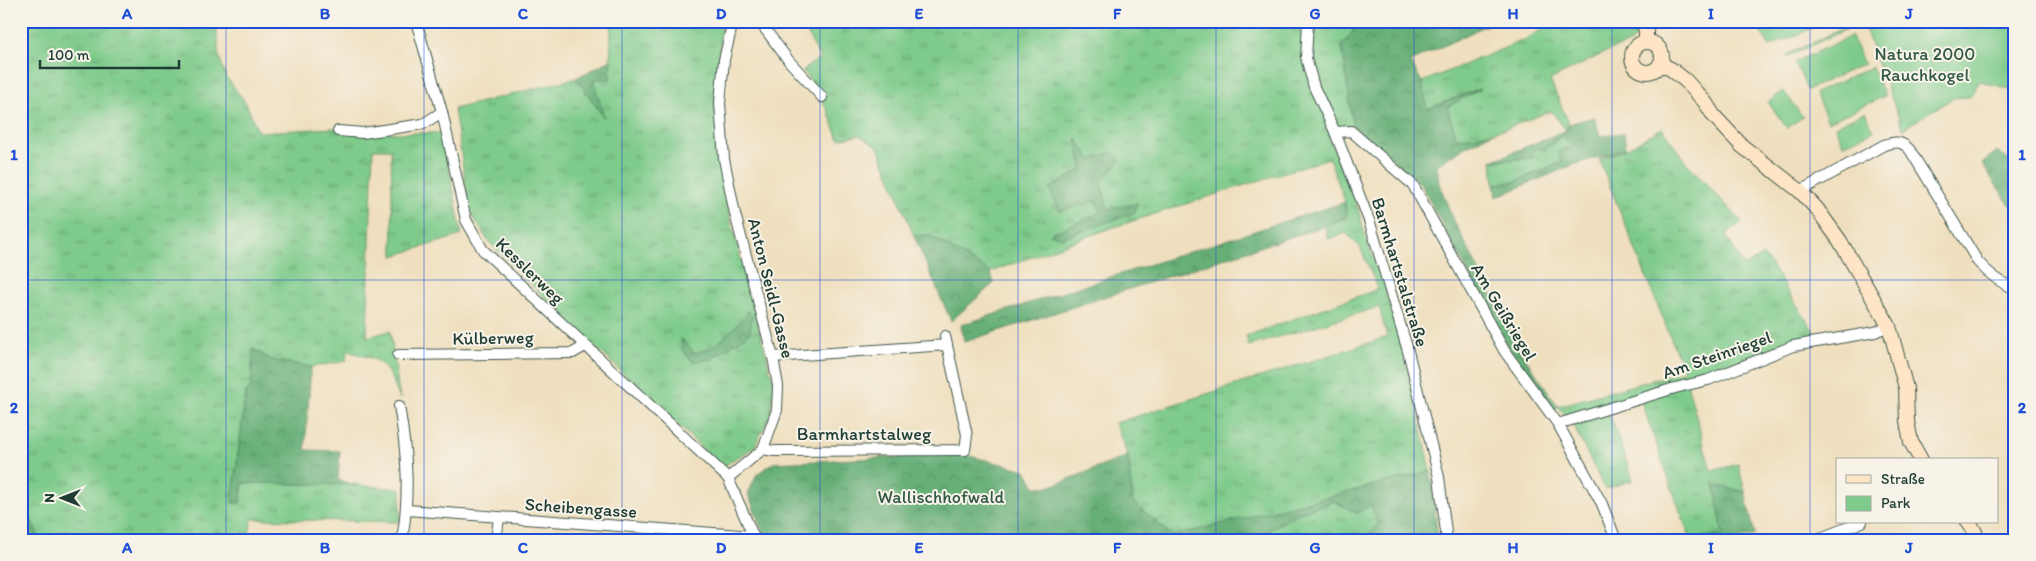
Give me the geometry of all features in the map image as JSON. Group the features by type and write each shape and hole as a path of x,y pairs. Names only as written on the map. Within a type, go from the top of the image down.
{"main road":[{"path":"1642,21 1646,30 1646,42"},
{"path":"1646,42 1652,43 1660,49 1662,54 1657,69 1646,72 1634,65 1632,59 1633,51 1637,46 1646,42"},
{"path":"1660,64 1672,69 1686,81 1705,102 1714,116 1742,146 1800,191 1817,209 1840,241 1889,326 1906,388 1907,421 1911,442 1920,458"},
{"path":"1970,524 1978,540"}],"street":[{"name":"Kesslerweg","path":"416,21 442,112 466,220 483,250 728,478"},
{"name":"Anton Seidl-Gasse","path":"733,21 724,60 720,103 724,159 735,214 773,357 778,386 777,410 763,449"},
{"path":"759,21 789,61 822,97"},
{"name":"Barmhartstalstraße","path":"1308,21 1306,58 1314,87 1335,132 1370,223 1408,351 1439,477 1447,540"},
{"path":"338,131 363,133 422,124 442,112"},
{"name":"Am Geißriegel","path":"1335,132 1351,131 1413,185 1505,352 1558,424 1602,504 1616,540"},
{"path":"1800,191 1884,145 1895,142 1904,144 1910,150 1978,262 1990,275 2015,289"},
{"name":"Am Steinriegel","path":"1558,424 1675,388 1708,380 1793,346 1875,332 1889,326"},
{"name":"Barmhartstalweg","path":"763,449 774,451 965,450 967,435 946,341 773,357"},
{"name":"Külberweg","path":"398,355 573,353 585,346"},
{"path":"399,406 406,448 407,510 402,540"},
{"path":"754,538 728,478 763,449"},
{"name":"Scheibengasse","path":"407,510 754,538"},
{"path":"496,540 499,518"},
{"path":"1815,540 1857,524"}],"green space":[{"path":"21,21 218,21 219,56 226,77 246,103 258,132 334,128 396,133 442,133 462,235 393,256 391,149 373,149 367,337 390,331 400,399 387,370 377,361 369,358 347,351 346,361 311,367 272,360 253,349 251,387 246,391 232,503 240,503 243,483 357,485 401,489 400,522 252,519 248,540 39,540 21,493"},
{"path":"611,21 722,21 715,108 720,168 732,226 774,385 770,416 754,447 722,467 587,339 488,241 470,212 454,109 576,78 603,116 593,79 610,78"},
{"path":"801,21 1368,21 1355,29 1342,46 1353,126 1328,136 1353,190 1367,242 1384,285 1412,385 1431,471 1173,536 1133,502 1128,456 1115,423 1387,337 1379,307 1249,346 1246,336 1378,289 1360,247 1346,233 1328,239 1325,226 1347,216 1345,202 1329,158 1111,228 990,272 929,235 914,236 878,147 859,135 839,139 827,109 803,70 820,58"},
{"path":"1368,21 1495,21 1410,62 1422,82 1427,109 1480,89 1447,107 1456,137 1466,138 1493,132 1437,165 1439,183 1452,217 1519,349 1558,406 1554,411 1508,348 1421,184 1353,126 1342,46 1355,29"},
{"path":"1556,21 1631,21 1639,33 1630,44 1614,48 1550,80 1569,124 1566,130 1551,111 1492,133 1480,136 1456,137 1447,107 1475,90 1427,109 1422,82 1524,40"},
{"path":"1753,21 1817,21 1818,26 1770,46"},
{"name":"Natura 2000 Rauchkogel","path":"1862,21 2015,21 2015,89 1980,81 1970,97 1953,98 1903,129"},
{"path":"1852,24 1853,26 1787,57 1786,55"},
{"path":"1851,36 1864,64 1807,90 1795,62"},
{"path":"611,60 610,79 593,79 604,117 576,78"},
{"path":"1872,67 1885,96 1828,122 1815,93"},
{"path":"1783,90 1803,117 1787,128 1768,102"},
{"path":"1865,112 1874,131 1843,145 1835,126"},
{"path":"1594,117 1600,136 1624,133 1626,149 1573,165 1496,197 1494,184 1514,182 1562,162 1557,152 1572,146 1562,135 1544,150 1535,148 1532,158 1492,161 1566,130 1569,124"},
{"path":"1662,128 1685,161 1742,222 1726,235 1744,267 1763,255 1817,336 1787,344 1687,383 1711,471 1738,464 1745,492 1715,485 1723,534 1690,539 1641,401 1609,412 1633,480 1605,489 1574,427 1558,406 1684,371 1599,159 1626,149"},
{"path":"1563,135 1572,146 1562,162 1514,182 1494,184 1492,161 1532,158 1535,147 1544,150"},
{"path":"1076,138 1091,160 1112,152 1120,161 1101,182 1108,209 1138,203 1134,213 1062,238 1050,234 1101,212 1095,201 1060,211 1049,189 1082,169"},
{"path":"1997,151 2015,165 2015,207 2009,204 1982,164"},
{"path":"1345,202 1347,217 1325,226 964,342 961,325"},
{"path":"929,235 990,272 994,283 951,321 914,236"},
{"path":"748,310 752,317 750,333 712,359 693,362 682,350 681,338 695,353 715,346 745,317"},
{"path":"253,349 272,360 311,367 305,450 340,451 338,480 357,485 243,483 240,503 232,503 246,391 251,387"},
{"name":"Wallischhofwald","path":"961,454 1026,470 1035,487 1049,487 1128,456 1133,502 1173,536 1431,471 1438,540 1371,540 1368,535 1378,524 1371,505 1357,513 1334,501 1299,513 1251,540 861,540 861,537 855,540 766,540 748,494 757,474 773,463"},
{"path":"1714,485 1745,492 1755,535 1733,540 1690,539 1723,534"},
{"path":"21,493 39,540 21,540"},
{"path":"1334,501 1357,513 1371,504 1378,524 1368,535 1371,540 1251,540 1299,513"}]}
